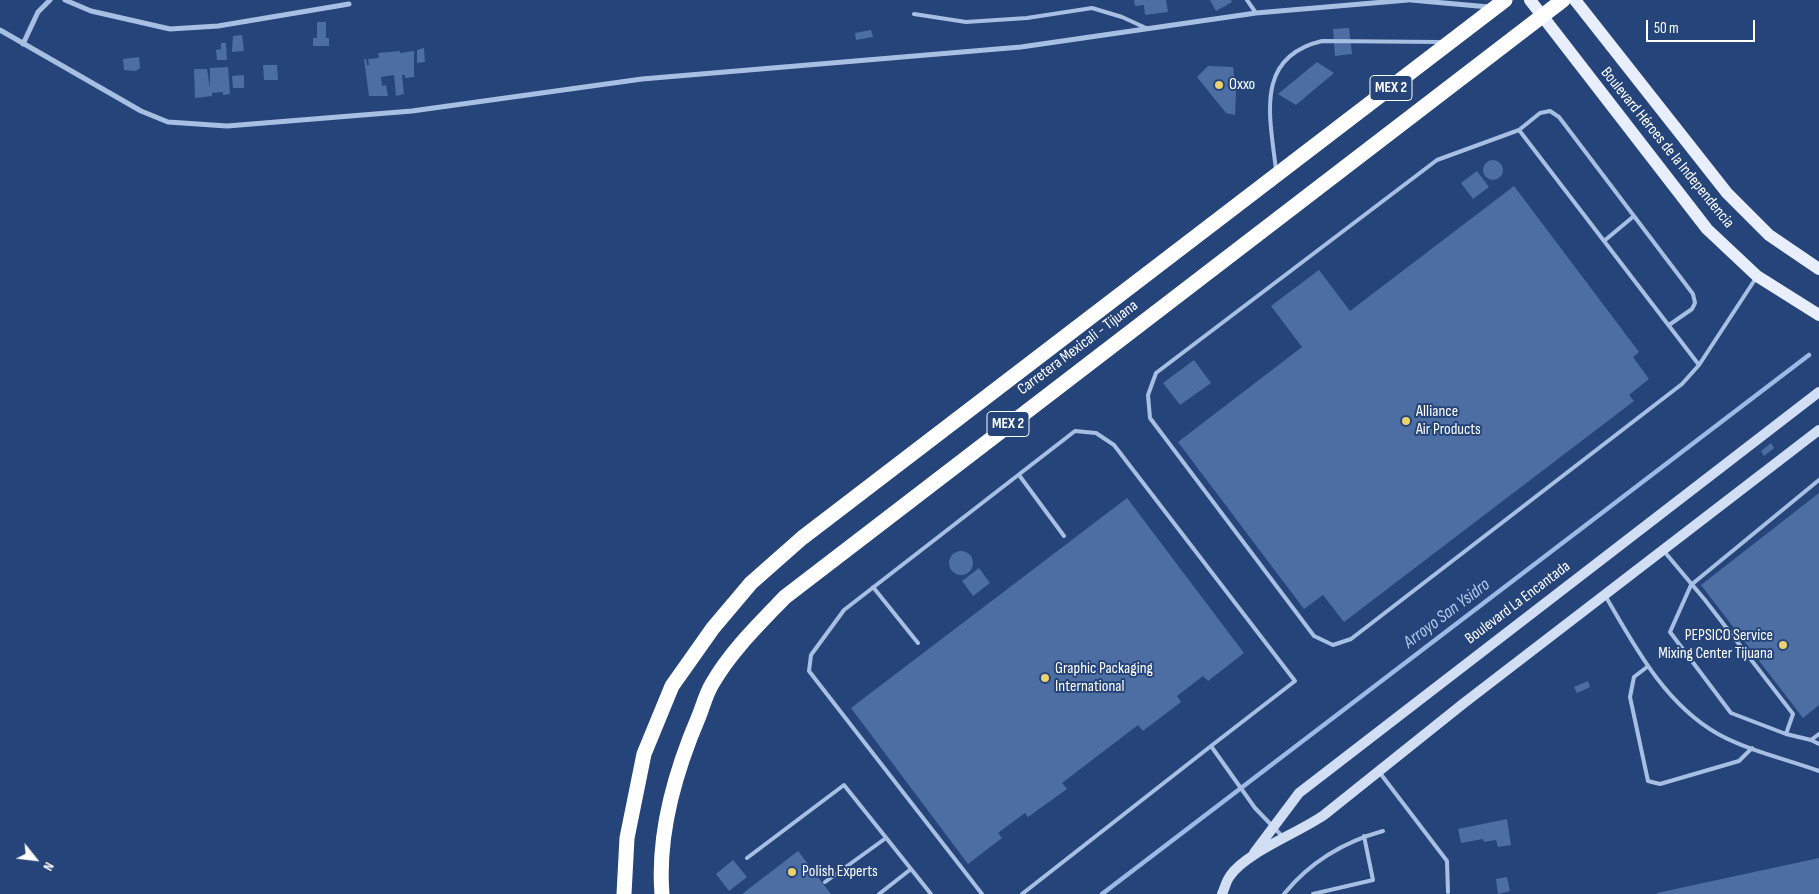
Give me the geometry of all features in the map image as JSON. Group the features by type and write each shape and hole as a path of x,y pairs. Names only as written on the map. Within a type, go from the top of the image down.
{"highway":[{"name":"Carretera Mexicali - Tijuana","path":"662,894 660,876 666,811 691,734 712,685 743,641 786,597 1563,0"},
{"name":"Carretera Mexicali - Tijuana","path":"624,894 627,838 644,754 672,686 712,628 751,583 802,538 1500,4"}],"main road":[{"name":"Boulevard Héroes de la Independencia","path":"1530,0 1707,229 1757,276 1819,315"},
{"name":"Boulevard Héroes de la Independencia","path":"1575,0 1727,193 1769,235 1819,269"},
{"name":"Boulevard La Encantada","path":"1222,894 1230,876 1252,856 1298,793 1819,392"},
{"name":"Boulevard La Encantada","path":"1252,856 1285,839 1324,815 1819,430"}],"street":[{"path":"23,44 38,12 50,0"},
{"path":"65,0 91,11 170,29 218,26 349,4"},
{"path":"0,30 141,111 168,122 227,126 412,111 642,79 1021,47 1256,13 1410,0 1500,4"}],"lane":[{"path":"1247,0 1256,13"},
{"path":"914,14 966,22 1026,18 1092,8 1122,17 1146,28"},
{"path":"1276,177 1269,108 1271,84 1276,72 1295,52 1308,44 1322,41 1451,42"},
{"path":"1669,325 1692,309 1696,303 1693,294 1559,118 1550,110 1540,113 1519,130 1437,160 1156,373 1148,395 1150,418 1314,636 1333,645 1351,639 1682,384 1699,365 1757,276"},
{"path":"1519,130 1699,365"},
{"path":"1604,241 1634,216"},
{"path":"982,894 808,671 811,655 844,610 873,587 1075,431 1096,433 1114,445 1295,681 1022,894"},
{"path":"1018,475 1064,536"},
{"path":"1819,480 1691,586 1670,632 1731,713 1786,734 1811,740 1819,744"},
{"path":"1663,550 1793,714 1786,734"},
{"path":"873,587 918,643"},
{"path":"1605,595 1647,667 1697,720 1719,734 1752,748 1819,771"},
{"path":"1647,667 1634,677 1630,698 1648,781 1660,784 1739,761 1752,748"},
{"path":"1811,740 1819,734"},
{"path":"1211,746 1255,808 1272,828 1285,839"},
{"path":"1379,771 1447,862 1448,892"},
{"path":"747,858 844,785 931,894"},
{"path":"1284,894 1297,879 1335,849 1364,836 1383,831"},
{"path":"1313,894 1373,880 1364,836"},
{"path":"825,882 886,838"},
{"path":"879,894 911,869"}],"building":[{"path":"1134,0 1166,0 1168,12 1145,15 1144,5 1135,6"},
{"path":"1210,0 1231,0 1232,2 1216,11"},
{"path":"317,22 326,22 326,38 329,38 329,46 313,46 313,38 317,38"},
{"path":"1349,28 1352,54 1335,56 1333,29"},
{"path":"871,30 873,37 856,40 855,33"},
{"path":"242,35 244,51 232,52 233,36"},
{"path":"221,43 226,43 227,60 217,60 216,50 221,49"},
{"path":"424,48 425,62 417,63 417,50"},
{"path":"400,51 400,53 414,51 414,77 405,78 405,75 402,75 404,94 396,96 394,75 381,77 382,86 386,85 388,96 369,96 364,59 366,59 367,65 369,65 368,59 379,58 378,53"},
{"path":"139,57 140,68 136,71 124,70 123,59"},
{"path":"1317,62 1334,73 1296,105 1278,94"},
{"path":"263,65 277,65 278,80 264,80"},
{"name":"Oxxo","path":"1208,66 1233,67 1236,93 1235,115 1226,113 1197,77"},
{"path":"228,67 230,94 223,95 223,92 212,93 212,96 195,98 194,69 207,69 210,88 210,68"},
{"path":"244,75 244,88 233,88 232,76"},
{"path":"1493,160 1500,163 1503,170 1500,177 1493,180 1486,177 1483,170 1486,163"},
{"path":"1477,171 1489,187 1473,199 1461,183"},
{"name":"Alliance Air Products","path":"1514,186 1639,352 1633,357 1649,379 1629,395 1634,401 1344,622 1323,595 1304,609 1178,442 1302,347 1271,306 1319,270 1350,311"},
{"path":"1194,360 1211,383 1180,405 1163,383"},
{"path":"1771,443 1774,448 1764,456 1761,451"},
{"name":"PEPSICO Service Mixing Center Tijuana","path":"1819,493 1819,705 1803,718 1701,585"},
{"name":"Graphic Packaging International","path":"1127,498 1244,653 1208,681 1203,676 1177,696 1181,702 1143,731 1138,725 1062,783 1067,789 1028,817 1025,813 998,833 1002,838 968,864 851,708"},
{"path":"961,551 970,554 973,563 970,572 961,575 952,572 949,563 952,554"},
{"path":"979,568 990,583 973,596 962,581"},
{"path":"1588,681 1590,687 1577,693 1574,687"},
{"path":"1507,819 1511,845 1498,847 1496,840 1484,842 1483,839 1461,843 1458,829"},
{"name":"Polish Experts","path":"798,851 831,894 742,894"},
{"path":"1819,858 1819,894 1657,894 1657,893"},
{"path":"733,860 747,877 729,891 716,874"},
{"path":"1507,877 1510,891 1498,894 1496,879"}],"waterway":[{"name":"Arroyo San Ysidro","path":"1102,894 1809,355"}],"place":[{"name":"Oxxo","path":"1219,85"},
{"name":"Alliance Air Products","path":"1406,421"},
{"name":"PEPSICO Service Mixing Center Tijuana","path":"1783,645"},
{"name":"Graphic Packaging International","path":"1045,678"},
{"name":"Polish Experts","path":"792,872"}]}
